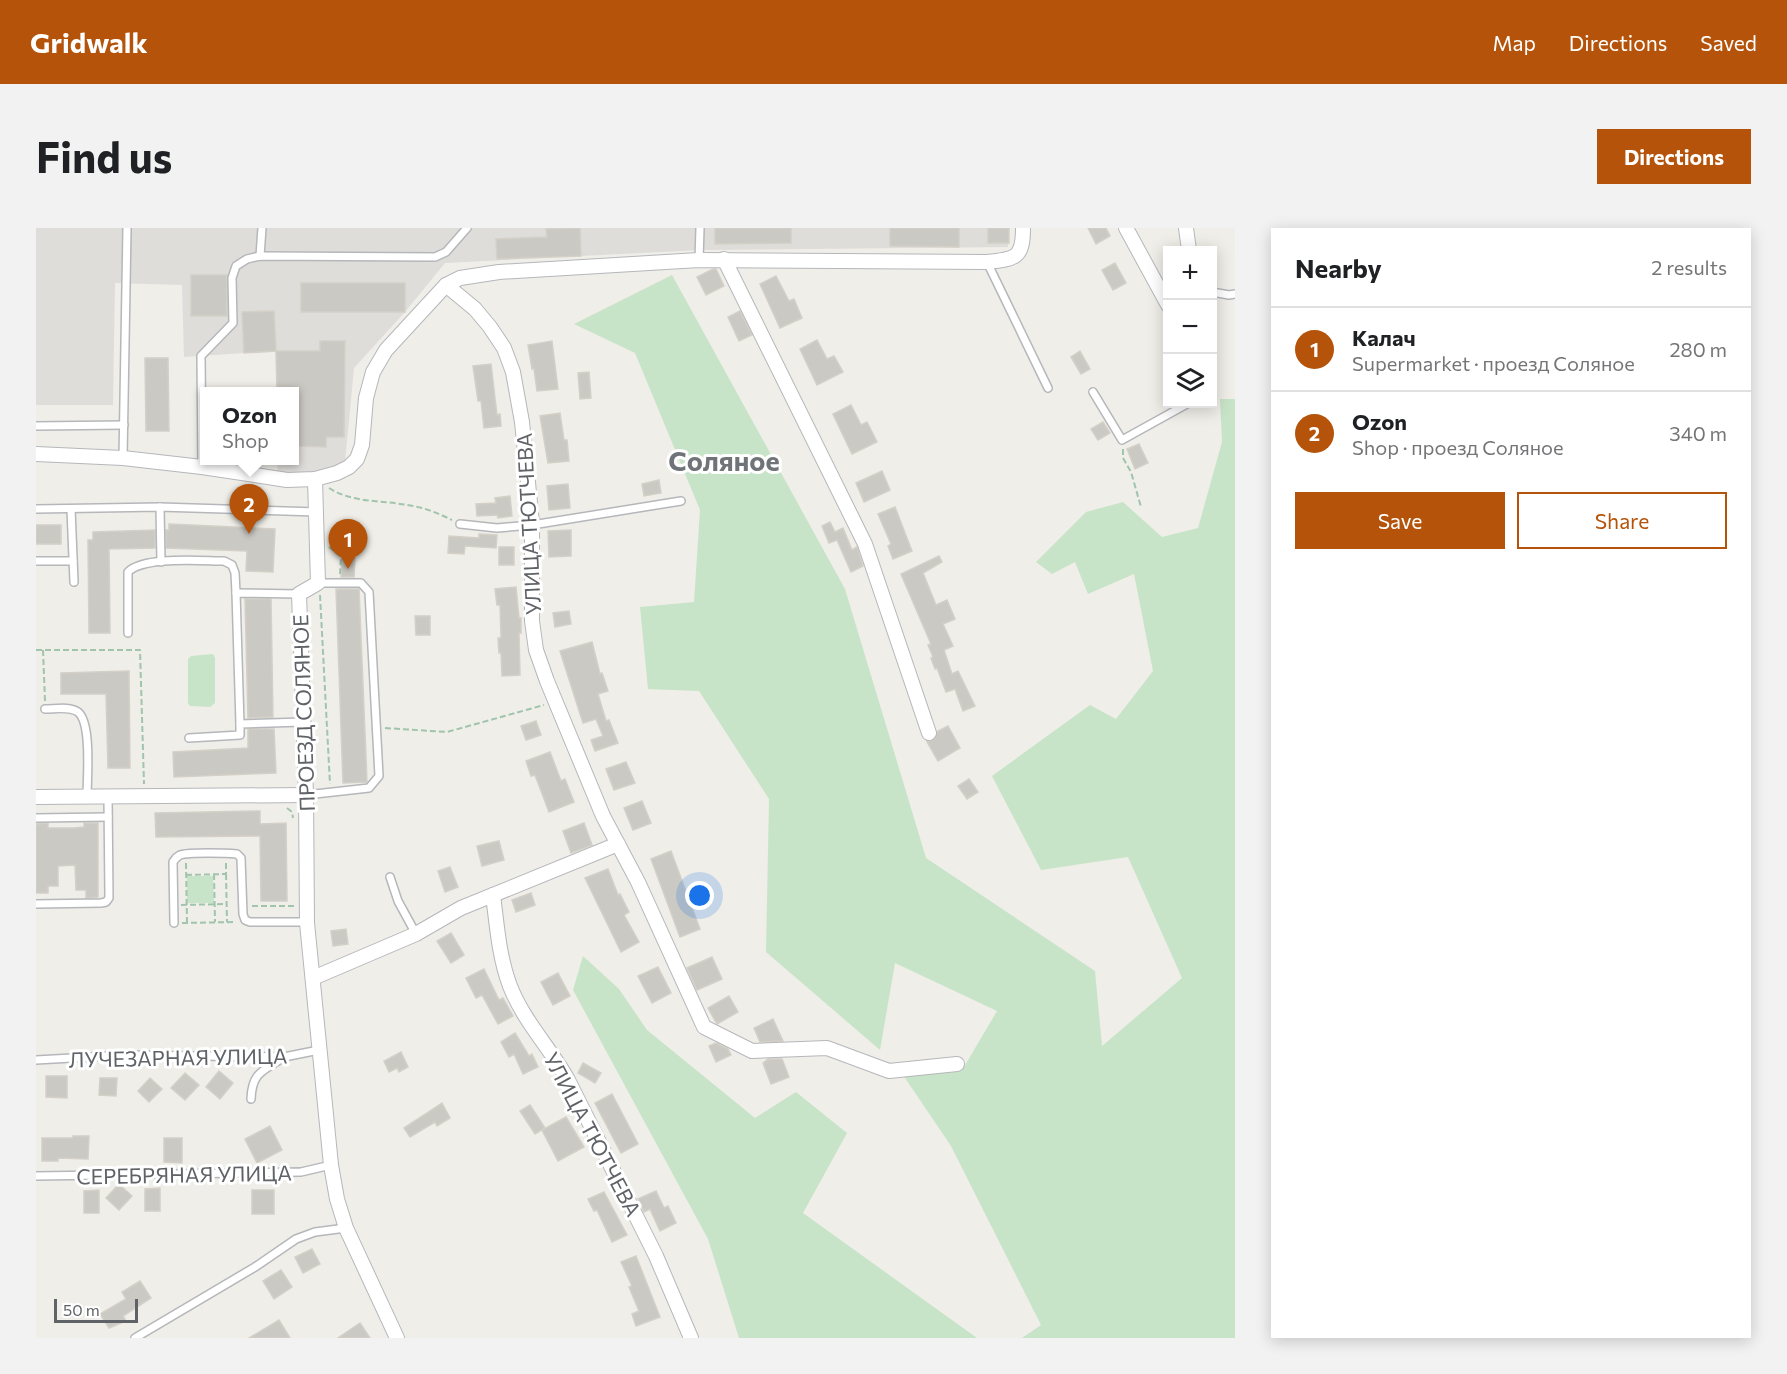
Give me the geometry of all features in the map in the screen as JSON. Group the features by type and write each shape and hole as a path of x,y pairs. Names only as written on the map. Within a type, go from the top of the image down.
{"street":[{"path":"36,454 123,458 287,480 315,479 337,473 349,467 357,459 363,445 366,398 373,372 386,350 446,285 460,278 499,272 699,260 987,262 1007,260 1020,252 1023,246 1023,228"},
{"path":"1126,228 1164,300"},
{"path":"1186,228 1188,246"},
{"path":"724,260 865,544 929,733"},
{"name":"УЛИЦА ТЮТЧЕВА","path":"446,285 475,309 490,327 504,348 513,372 522,422 532,525 532,621 536,650 603,816 638,882 704,1027 752,1052 827,1048 889,1071 957,1064"},
{"name":"ПРОЕЗД СОЛЯНОЕ","path":"315,479 318,584 299,594 306,795 301,922 313,978 331,1166 337,1199 346,1228 397,1338"},
{"path":"36,797 306,795"},
{"path":"313,978 416,934 461,908 618,844"},
{"name":"УЛИЦА ТЮТЧЕВА","path":"493,895 501,957 509,986 530,1023 555,1057 568,1080 656,1256 691,1338"}],"lane":[{"path":"123,458 127,228"},
{"path":"260,256 262,228"},
{"path":"201,387 201,356 232,323 232,278 236,266 247,259 260,256 435,257 446,252 467,228"},
{"path":"699,260 700,228"},
{"path":"987,262 1048,388"},
{"path":"1217,292 1235,294"},
{"path":"1093,392 1122,440 1180,408"},
{"path":"36,426 124,425"},
{"path":"460,524 497,528 532,525 681,501"},
{"path":"160,507 161,562"},
{"path":"36,509 160,507 316,512"},
{"path":"71,509 74,582"},
{"path":"36,561 73,561"},
{"path":"128,633 128,572 134,566 161,562 224,561 232,566 235,573 236,593 240,735 189,738"},
{"path":"306,795 369,788 379,776 369,592 362,583 318,584"},
{"path":"236,593 299,594"},
{"path":"45,709 70,708 77,711 83,718 87,729 87,797"},
{"path":"240,724 303,722"},
{"path":"36,904 106,902 109,898 108,796"},
{"path":"36,818 108,817"},
{"path":"174,924 173,862 177,857 186,854 237,854 241,858 245,920 250,922 301,922"},
{"path":"390,877 398,901 416,934"},
{"name":"ЛУЧЕЗАРНАЯ УЛИЦА","path":"36,1060 124,1055 284,1057 319,1050"},
{"path":"251,1099 252,1084 258,1074 284,1057"},
{"name":"СЕРЕБРЯНАЯ УЛИЦА","path":"36,1176 301,1172 331,1166"},
{"path":"135,1338 255,1267 296,1239 315,1232 346,1228"}],"path":[{"path":"1122,440 1123,458 1131,472 1141,507"},
{"path":"315,479 334,491 352,498 409,505 438,513 460,524"},
{"path":"318,537 341,557 340,583"},
{"path":"318,584 330,791"},
{"path":"36,650 140,650 144,796"},
{"path":"44,650 45,709"},
{"path":"376,728 447,732 556,702"},
{"path":"282,806 292,812 293,827"},
{"path":"186,854 187,923"},
{"path":"226,854 227,923"},
{"path":"214,874 215,923"},
{"path":"186,875 226,874"},
{"path":"173,905 226,904"},
{"path":"243,907 294,906 301,922"},
{"path":"174,924 227,923 245,920"}],"shaded area":[{"path":"36,228 1009,228 1008,247 700,250 445,263 405,312 354,368 345,462 318,472 277,473 278,465 299,465 299,387 277,387 276,351 184,357 182,285 115,283 113,405 36,405"}],"green space":[{"path":"672,275 845,589 926,858 1095,971 1102,1046 1182,978 1128,857 1041,870 992,776 1090,705 1116,719 1153,671 1134,574 1088,594 1075,562 1052,574 1036,562 1086,512 1123,502 1162,537 1198,528 1222,442 1220,399 1235,399 1235,1338 1022,1338 1041,1325 951,1146 901,1072 964,1067 997,1011 895,963 880,1050 766,952 769,799 699,691 648,689 640,607 694,602 700,510 635,353 574,324"},
{"path":"213,654 215,658 215,703 210,707 190,706 188,703 188,659 191,656"},
{"path":"187,876 213,876 214,903 187,903"},
{"path":"583,956 619,989 647,1030 755,1118 796,1092 847,1133 803,1213 977,1338 739,1338 708,1239 573,990"}],"building":[{"path":"580,228 581,256 497,259 496,239 547,237 546,229"},
{"path":"715,228 791,228 791,243 715,244"},
{"path":"890,228 959,228 959,247 890,246"},
{"path":"988,228 1009,228 1009,243 988,243"},
{"path":"1088,228 1106,228 1110,236 1096,244"},
{"path":"1115,263 1126,283 1113,290 1102,270"},
{"path":"716,269 724,286 706,295 697,277"},
{"path":"191,275 227,275 227,316 191,316"},
{"path":"776,276 789,301 794,299 802,318 780,328 760,284"},
{"path":"301,283 405,283 405,312 301,312"},
{"path":"274,311 276,351 244,353 242,312"},
{"path":"740,311 752,335 739,341 728,317"},
{"path":"817,340 827,359 834,356 843,372 817,385 800,349"},
{"path":"320,341 345,341 344,437 326,437 326,447 299,446 299,387 277,387 276,351 320,351"},
{"path":"552,341 558,389 537,391 528,345"},
{"path":"1080,351 1090,369 1081,374 1071,357"},
{"path":"145,358 168,358 169,431 146,431"},
{"path":"491,364 497,415 500,414 501,426 484,428 473,366"},
{"path":"589,372 591,398 580,399 578,373"},
{"path":"851,405 861,425 867,422 877,442 852,454 833,414"},
{"path":"560,413 564,440 567,440 569,461 548,463 540,416"},
{"path":"1103,422 1110,433 1098,440 1091,429"},
{"path":"1139,444 1148,463 1135,469 1127,449"},
{"path":"882,471 890,490 864,502 856,483"},
{"path":"659,480 661,493 644,496 642,484"},
{"path":"568,484 570,508 549,510 547,486"},
{"path":"510,496 512,516 498,518 497,515 477,516 476,504 496,503 495,498"},
{"path":"895,507 912,551 893,559 888,546 891,544 878,514"},
{"path":"830,522 835,532 843,528 852,550 857,547 863,566 851,572 837,540 829,543 822,526"},
{"path":"169,524 275,529 273,572 246,571 247,551 166,548 166,530 169,530"},
{"path":"36,525 61,525 61,544 36,544"},
{"path":"155,530 155,548 109,549 110,633 89,633 88,540 93,540 93,532"},
{"path":"571,530 571,556 549,557 548,531"},
{"path":"479,534 497,535 496,548 465,546 464,554 448,553 449,536 479,538"},
{"path":"499,547 514,547 514,565 499,565"},
{"path":"939,556 942,562 923,573 936,605 947,600 955,619 943,624 953,646 944,650 952,674 958,671 975,706 963,711 955,689 946,692 937,668 935,669 928,645 931,644 901,574"},
{"path":"342,558 355,558 354,577 341,577"},
{"path":"516,587 519,618 521,618 520,675 502,676 498,638 501,638 500,605 497,605 495,589"},
{"path":"336,589 359,589 367,782 343,783"},
{"path":"245,599 271,599 273,717 248,718"},
{"path":"569,611 571,624 555,627 553,613"},
{"path":"415,616 430,616 430,635 416,635"},
{"path":"592,642 600,674 602,673 608,691 598,694 606,721 609,720 618,743 595,751 591,740 603,736 596,719 583,723 560,651"},
{"path":"129,671 130,768 108,768 106,694 61,694 61,673"},
{"path":"536,721 541,735 526,740 521,726"},
{"path":"948,726 960,748 938,761 927,742 935,739 938,731"},
{"path":"248,729 274,729 276,773 174,777 173,752 248,748"},
{"path":"550,752 561,781 565,779 574,802 549,812 535,775 531,776 526,761"},
{"path":"626,762 635,783 614,790 606,769"},
{"path":"969,779 978,792 967,799 958,786"},
{"path":"642,801 651,823 633,830 624,808"},
{"path":"260,811 260,824 286,823 287,901 261,901 260,836 156,837 155,813"},
{"path":"48,823 48,828 74,828 84,827 84,823 98,823 98,897 86,898 86,890 76,890 75,865 58,866 58,886 48,886 48,893 36,893 36,824"},
{"path":"584,823 592,845 571,853 563,831"},
{"path":"499,841 504,860 482,866 477,846"},
{"path":"671,851 700,929 680,937 651,859"},
{"path":"450,867 458,887 445,892 438,871"},
{"path":"608,869 618,895 620,894 629,912 624,915 639,942 621,952 585,878"},
{"path":"531,893 535,905 516,912 512,900"},
{"path":"346,929 348,944 333,946 331,931"},
{"path":"451,933 464,955 451,963 437,941"},
{"path":"712,957 722,979 697,990 687,968"},
{"path":"658,967 671,993 652,1003 638,976"},
{"path":"484,969 499,1000 503,998 513,1016 498,1024 482,995 476,998 466,978"},
{"path":"558,973 570,996 553,1005 541,982"},
{"path":"729,996 738,1012 717,1024 708,1008"},
{"path":"773,1019 783,1041 760,1042 754,1028"},
{"path":"515,1033 529,1056 532,1054 538,1067 523,1074 514,1054 509,1057 501,1042"},
{"path":"716,1043 728,1049 731,1055 716,1062 709,1046"},
{"path":"401,1052 408,1067 399,1072 397,1068 389,1072 384,1061"},
{"path":"768,1059 782,1059 789,1077 771,1084 763,1063"},
{"path":"583,1063 601,1073 595,1083 578,1073"},
{"path":"219,1071 233,1083 220,1099 206,1087"},
{"path":"185,1073 199,1085 185,1100 171,1088"},
{"path":"46,1076 67,1076 67,1098 46,1097"},
{"path":"100,1078 117,1078 116,1096 99,1095"},
{"path":"150,1078 162,1089 149,1102 138,1091"},
{"path":"612,1094 638,1144 621,1153 595,1103"},
{"path":"442,1103 450,1118 437,1126 435,1122 410,1137 404,1128"},
{"path":"530,1105 545,1128 535,1134 520,1111"},
{"path":"566,1117 584,1147 558,1161 542,1130"},
{"path":"270,1126 282,1150 257,1163 245,1139"},
{"path":"73,1136 89,1136 88,1159 58,1158 58,1161 42,1161 42,1138 73,1138"},
{"path":"164,1138 182,1138 182,1163 164,1162"},
{"path":"119,1184 132,1196 119,1210 106,1198"},
{"path":"160,1188 160,1211 145,1211 145,1189"},
{"path":"99,1190 99,1213 84,1213 84,1191"},
{"path":"252,1190 274,1190 274,1214 252,1214"},
{"path":"656,1191 664,1208 668,1206 676,1223 660,1231 650,1209 644,1212 638,1199"},
{"path":"604,1192 627,1235 612,1242 597,1210 594,1211 588,1199"},
{"path":"312,1249 320,1264 303,1273 295,1257"},
{"path":"636,1256 660,1317 636,1326 632,1314 639,1311 629,1287 632,1286 621,1262"},
{"path":"281,1270 292,1287 274,1299 263,1281"},
{"path":"140,1281 151,1298 123,1316 126,1321 109,1328 100,1314 126,1299 122,1292"},
{"path":"279,1320 290,1338 249,1338"},
{"path":"360,1323 370,1338 338,1338"}],"place":[{"name":"Ozon","path":"249,534"},
{"name":"Калач","path":"348,569"}],"district":[{"name":"Соляное","path":"724,460"}]}
